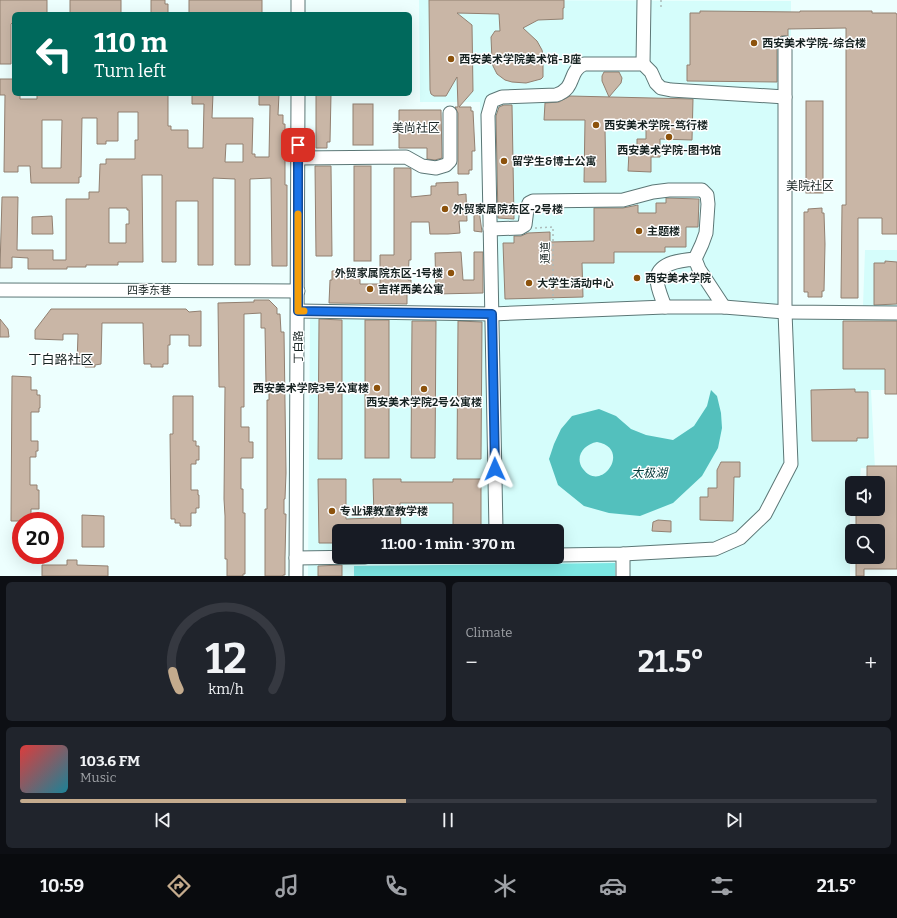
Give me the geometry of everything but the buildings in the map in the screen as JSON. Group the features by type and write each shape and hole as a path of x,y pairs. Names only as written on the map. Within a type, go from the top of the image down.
{"street":[{"path":"298,0 298,12"},
{"path":"643,64 644,0"},
{"path":"564,555 623,554 715,549 740,538 765,514 791,464 785,312 785,43"},
{"path":"496,524 488,115 492,101 502,97 556,95 564,92 571,84 577,67 584,64 643,64 651,72 656,84 661,88 666,89 785,97"},
{"name":"丁白路","path":"296,576 298,96"},
{"path":"298,158 406,157 422,166 436,168 446,165 450,161 450,113"},
{"path":"490,229 520,228 525,226 527,209 529,203 533,201 623,200 653,192 669,190 702,190 707,195 708,204 706,233 695,259 699,269 724,307"},
{"path":"665,307 658,289 657,276 662,269 670,263 695,259"},
{"name":"四季东巷","path":"0,290 298,291"},
{"path":"298,311 492,314 665,307 724,307 785,312 897,312"},
{"path":"623,554 623,576"},
{"path":"296,558 332,557"}],"path":[{"path":"661,0 661,7"},
{"name":"通道","path":"520,228 553,227 553,312"}],"shaded area":[{"name":"西安美术学院","path":"419,0 791,1 791,308 863,306 865,250 897,250 897,390 871,390 875,469 861,468 860,476 845,476 845,516 850,516 850,524 845,524 845,564 850,564 850,576 308,576 310,317 485,317 480,102 420,102"},
{"path":"615,563 615,576 354,576 354,566"}],"water":[{"name":"太极湖","path":"711,390 717,396 721,413 722,428 718,448 702,476 673,503 640,516 609,513 584,506 558,485 549,459 561,429 572,416 599,409 616,416 631,429 646,435 673,440 694,426 707,406","holes":["597,442 607,446 612,452 613,460 610,467 605,473 598,476 590,475 580,464 580,456 584,448"]}],"slow traffic":[{"path":"298,214 298,311 304,311"}],"place":[{"name":"西安美术学院-综合楼","path":"754,43"},
{"name":"西安美术学院美术馆-B座","path":"451,59"},
{"name":"西安美术学院-笃行楼","path":"596,125"},
{"name":"西安美术学院-图书馆","path":"669,137"},
{"name":"留学生&博士公寓","path":"504,161"},
{"name":"外贸家属院东区-2号楼","path":"445,209"},
{"name":"主题楼","path":"639,231"},
{"name":"外贸家属院东区-1号楼","path":"451,273"},
{"name":"西安美术学院","path":"637,278"},
{"name":"大学生活动中心","path":"529,283"},
{"name":"吉祥西美公寓","path":"370,289"},
{"name":"西安美术学院3号公寓楼","path":"377,388"},
{"name":"西安美术学院2号公寓楼","path":"424,389"},
{"name":"专业课教室教学楼","path":"332,511"}],"district":[{"name":"美尚社区","path":"416,128"},
{"name":"美院社区","path":"810,186"},
{"name":"丁白路社区","path":"61,359"}],"route":[{"path":"298,145 298,311 492,314 495,469"}]}
